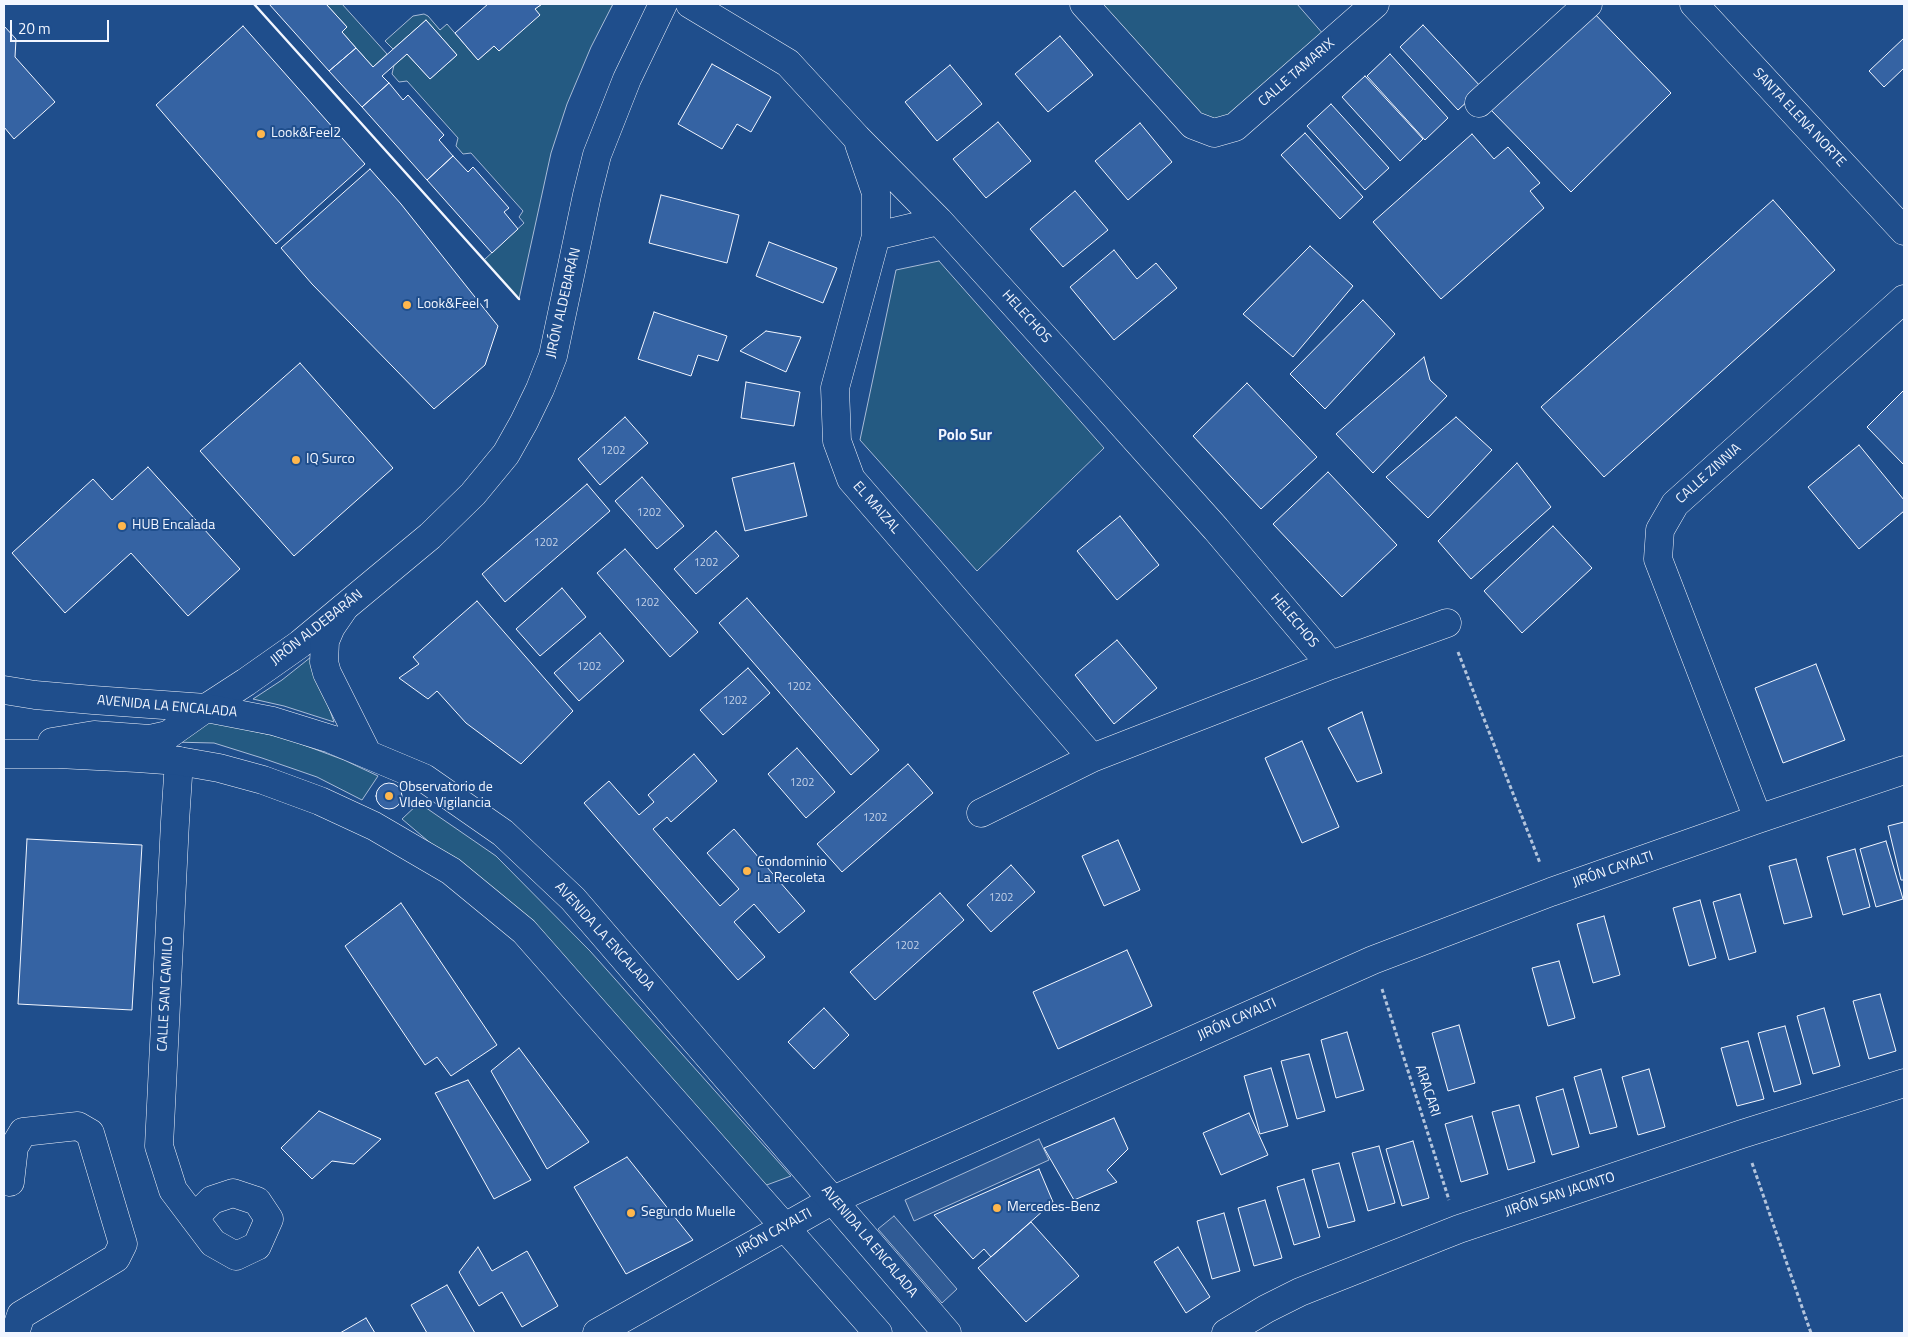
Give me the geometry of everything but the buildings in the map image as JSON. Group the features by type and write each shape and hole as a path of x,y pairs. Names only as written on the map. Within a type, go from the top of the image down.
{"street":[{"name":"JIRÓN ALDEBARÁN","path":"4,754 60,740 94,735 150,739 168,734 292,649 430,536 473,494 506,454 540,389 553,356 563,318 586,195 597,155 627,79 664,4"},
{"name":"HELECHOS","path":"690,4 788,63 857,138 939,221 1216,529 1331,665"},
{"name":"CALLE TAMARIX","path":"1084,4 1193,125 1214,133 1235,127 1374,4"},
{"path":"1479,103 1588,4"},
{"name":"SANTA ELENA NORTE","path":"1694,4 1904,231"},
{"name":"EL MAIZAL","path":"857,138 876,193 876,236 835,388 837,441 851,479 1092,758"},
{"path":"876,236 939,221"},
{"name":"CALLE ZINNIA","path":"1758,819 1658,559 1660,530 1675,504 1904,299"},
{"path":"344,608 331,627 325,641 324,662 327,673 367,753"},
{"path":"982,812 1092,758 1331,665 1447,624"},
{"name":"AVENIDA LA ENCALADA","path":"4,690 87,700 206,708 273,720 367,753 424,778 495,828 573,899 947,1333"},
{"path":"4,754 58,754 180,762 219,768 263,780 320,801 374,826 451,871 524,930 878,1333"},
{"name":"CALLE SAN CAMILO","path":"180,762 174,822 158,1146 173,1190 194,1218"},
{"name":"JIRÓN CAYALTI","path":"597,1333 833,1200 1373,960 1551,892 1904,770"},
{"name":"JIRÓN SAN JACINTO","path":"1226,1333 1266,1309 1300,1292 1459,1229 1742,1134 1904,1083"},
{"path":"10,1182 14,1146 23,1132 78,1126 90,1133 123,1244 116,1258 21,1315 15,1333"}],"path":[{"path":"1447,624 1551,892"},
{"name":"ARACARI","path":"1373,960 1459,1229"},
{"path":"1742,1134 1811,1333"}],"shaded area":[{"path":"326,4 342,4 387,54 373,67 342,32 347,27"},
{"path":"542,4 613,4 591,47 567,104 551,153 519,299 484,260 524,223 519,217 523,211 471,153 463,154 456,146 458,138 407,81 399,82 392,74 394,65 407,54 430,79 457,55 426,20 393,49 385,41 413,16 424,14 440,30 447,24 478,60 494,46 499,51 539,15 535,9"},
{"path":"1084,4 1297,4 1331,43 1214,133"},
{"path":"939,261 1104,448 977,571 860,440 896,270"},
{"path":"311,657 334,722 284,706 253,699 282,680"},
{"path":"198,719 285,738 344,760 378,776 362,800 317,777 214,743 171,742"},
{"path":"419,803 496,856 590,951 791,1176 764,1186 441,852 402,819"},
{"path":"1039,1139 1049,1160 914,1221 905,1200"},
{"path":"894,1216 957,1289 942,1303 878,1229"}],"wall":[{"path":"254,4 519,299"}],"place":[{"name":"Look&Feel2","path":"261,134"},
{"name":"Look&Feel 1","path":"407,305"},
{"name":"IQ Surco","path":"296,460"},
{"name":"HUB Encalada","path":"122,526"},
{"name":"Observatorio de VIdeo Vigilancia","path":"389,796"},
{"name":"Condominio La Recoleta","path":"747,871"},
{"name":"Mercedes-Benz","path":"997,1208"},
{"name":"Segundo Muelle","path":"631,1213"}],"district":[{"name":"Polo Sur","path":"965,436"}]}
